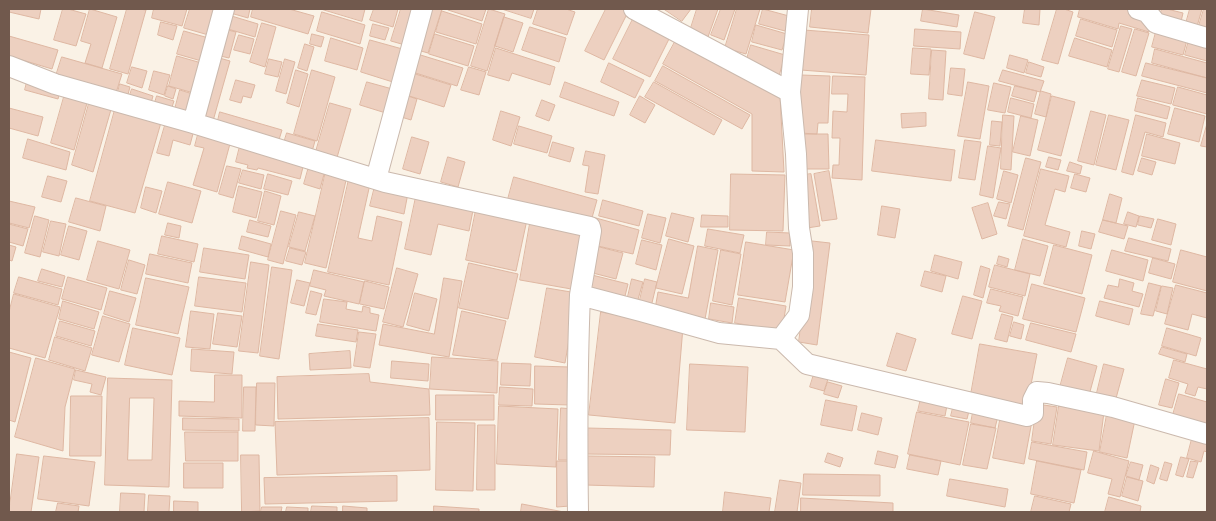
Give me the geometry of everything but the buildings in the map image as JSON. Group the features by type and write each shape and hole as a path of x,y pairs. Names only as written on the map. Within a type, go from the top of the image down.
{"street":[{"path":"193,123 224,9"},
{"path":"376,179 422,9"},
{"path":"634,9 790,92"},
{"path":"781,339 799,315 803,287 803,253 799,228 796,154 790,92 798,9"},
{"path":"1138,9 1147,12 1156,23 1207,38"},
{"path":"9,66 55,84 193,123 385,182 590,227 591,231 580,295 576,420 578,512"},
{"path":"580,295 719,333 781,339 808,364 1027,416 1032,412 1033,400 1037,392 1048,393 1114,407 1207,434"}]}
